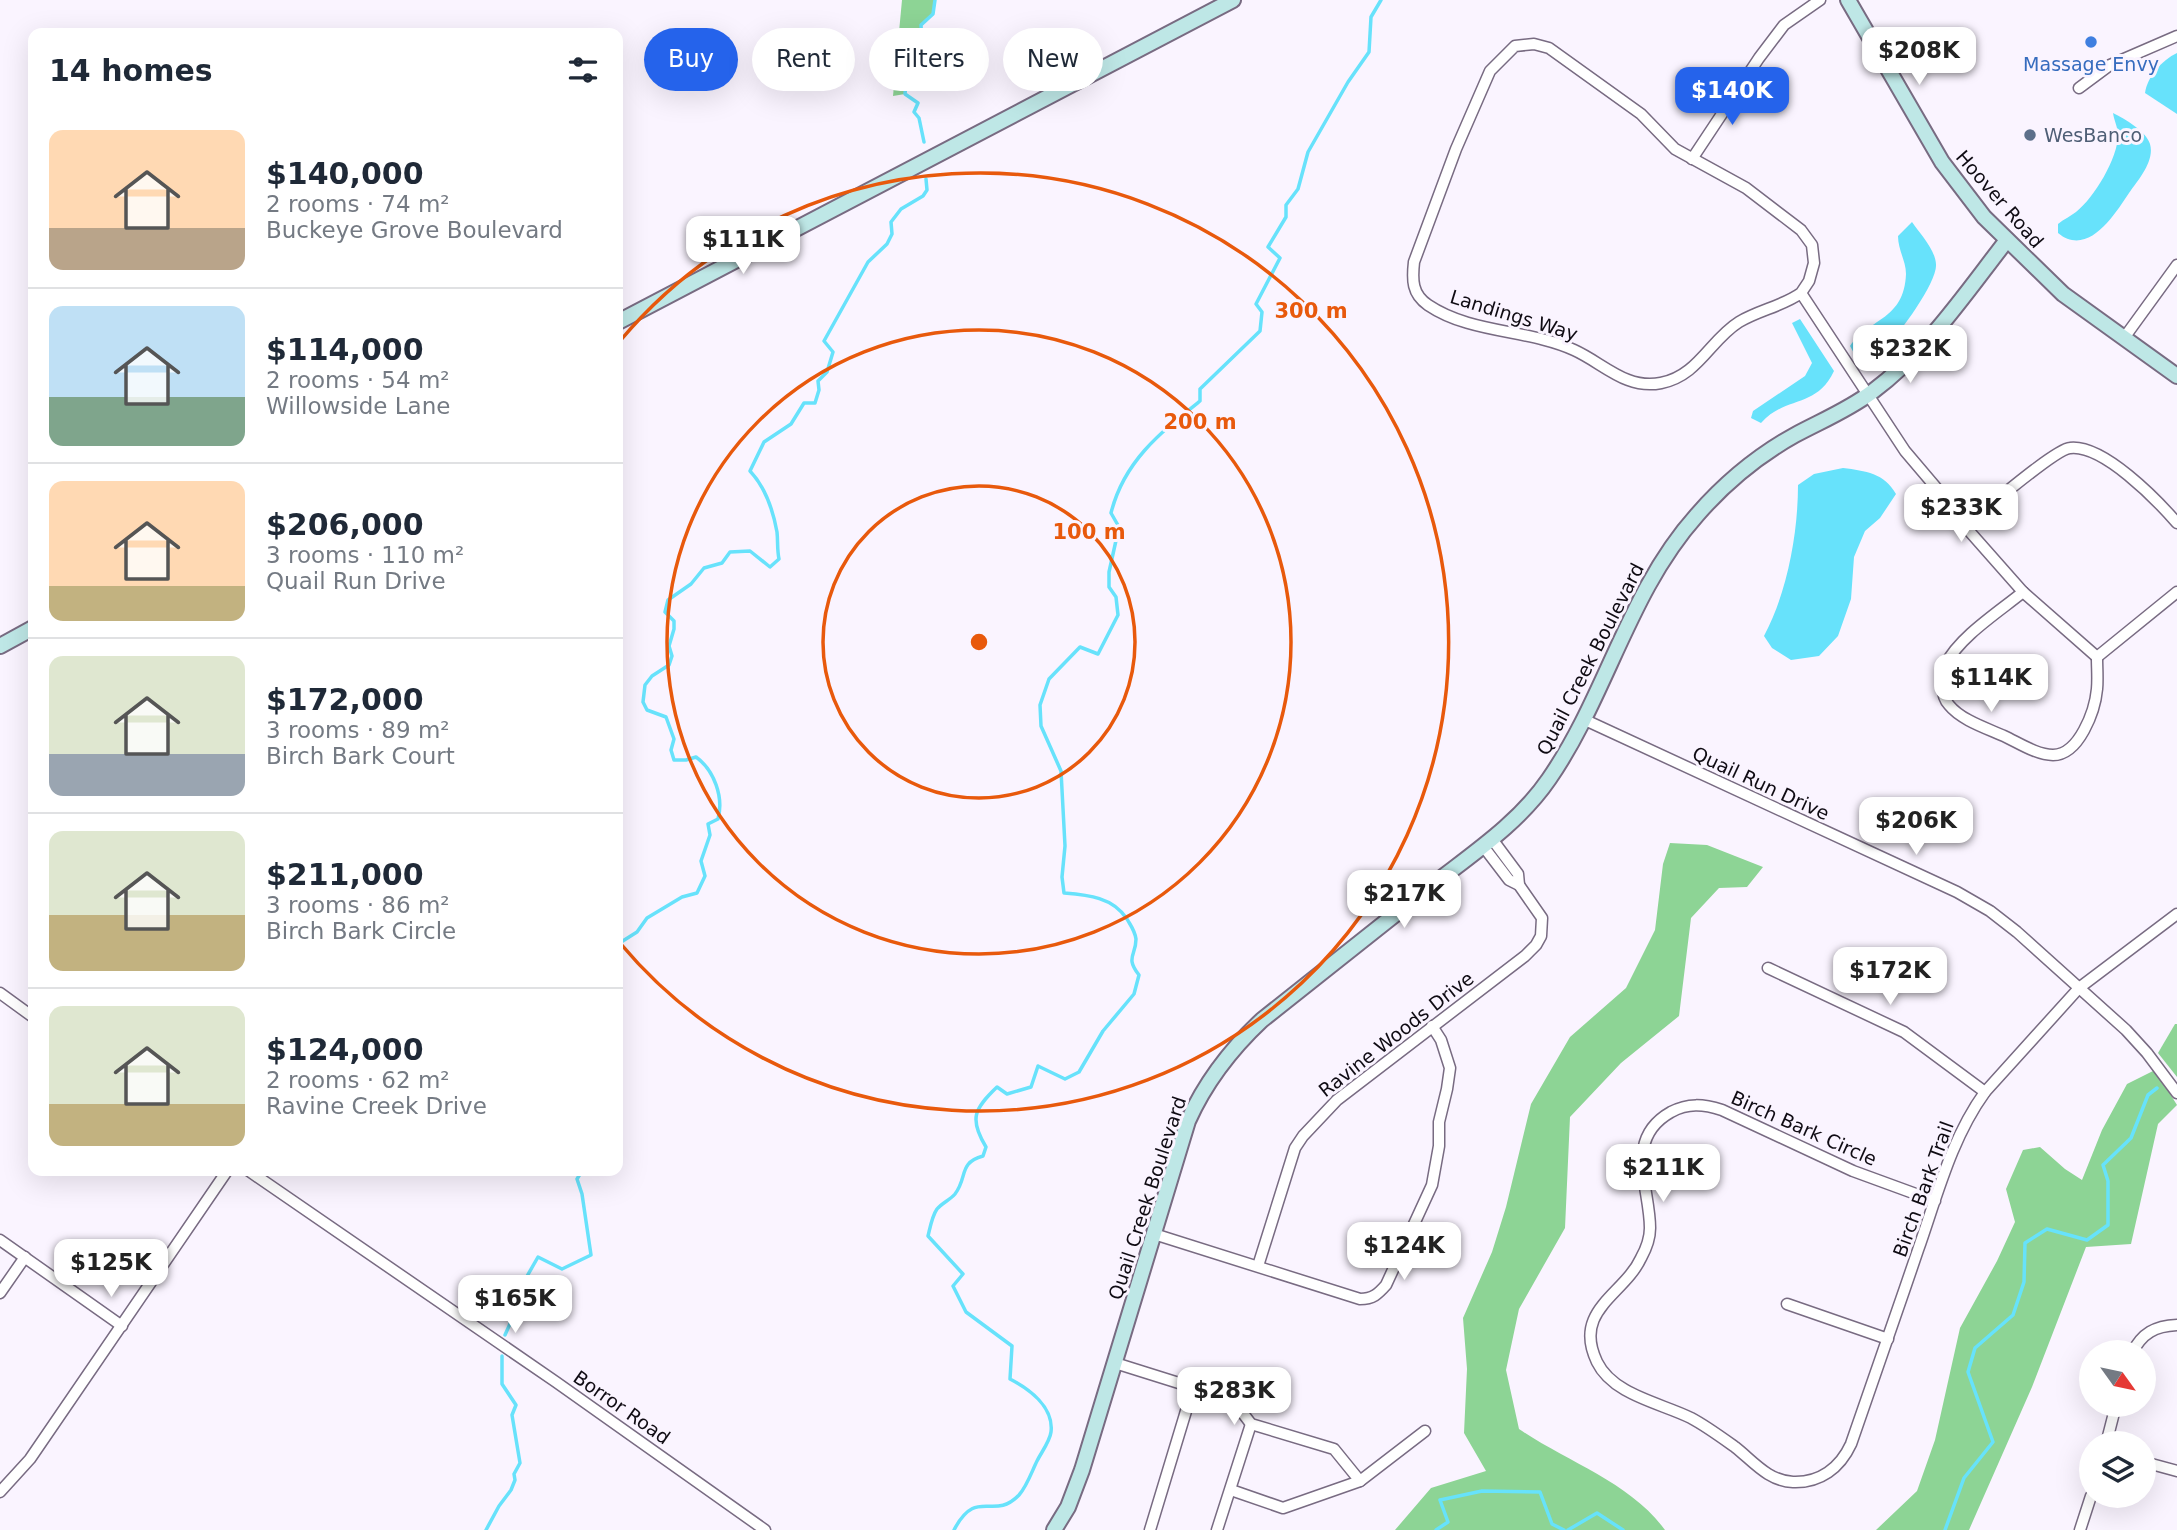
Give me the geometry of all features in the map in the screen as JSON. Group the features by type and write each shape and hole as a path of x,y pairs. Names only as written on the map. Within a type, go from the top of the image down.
{"street":[{"path":"623,319 1233,0"},
{"path":"1820,0 1790,20 1776,36 1692,159 1746,188 1801,230 1812,245 1814,262 1809,281 1801,293 1905,451 2023,592 2097,657"},
{"name":"Hoover Road","path":"1847,0 1942,162 1984,216 2063,294 2177,376"},
{"path":"2079,88 2110,65 2177,36"},
{"name":"Landings Way","path":"1692,159 1664,139 1641,114 1559,54 1534,44 1515,46 1499,60 1487,79 1455,149 1414,262 1412,285 1426,304 1447,316 1502,332 1548,341 1569,348 1615,375 1652,384 1662,383 1686,373 1739,322 1801,293"},
{"name":"Quail Creek Boulevard","path":"1054,1530 1068,1507 1082,1471 1185,1133 1197,1102 1235,1044 1513,821 1548,780 1583,719 1626,625 1656,569 1699,513 1760,458 1868,395 1895,374 1926,345 2007,240"},
{"path":"2124,338 2177,265"},
{"path":"1967,524 2029,475 2071,447 2092,452 2115,466 2152,494 2177,523"},
{"path":"2023,592 1969,637 1950,658 1942,680 1943,695 1947,704 1978,724 2042,754 2056,755 2069,752 2077,744 2095,697 2097,657 2177,593"},
{"path":"0,646 28,631"},
{"name":"Quail Run Drive","path":"1583,719 1957,892 1990,911 2126,1030 2177,1093"},
{"name":"Ravine Woods Drive","path":"1258,1266 1295,1148 1303,1136 1337,1100 1536,945 1541,936 1542,918 1519,885 1509,880 1487,842"},
{"name":"Birch Bark Trail","path":"1758,1467 1769,1475 1793,1482 1807,1482 1822,1477 1844,1458 1935,1201 1960,1134 1972,1111 1985,1092 2079,988 2177,914"},
{"path":"1768,968 1903,1032 1985,1092"},
{"path":"0,993 28,1013"},
{"path":"1154,1234 1360,1299 1378,1295 1386,1285 1432,1185 1439,1146 1439,1122 1450,1068 1441,1041 1432,1026"},
{"name":"Birch Bark Circle","path":"1758,1467 1716,1433 1618,1385 1605,1375 1592,1348 1595,1318 1602,1304 1630,1276 1647,1245 1650,1229 1642,1157 1645,1142 1653,1129 1662,1117 1676,1109 1690,1105 1707,1105 1853,1171 1935,1201"},
{"path":"0,1492 30,1459 224,1176"},
{"name":"Borror Road","path":"256,1176 765,1530"},
{"path":"0,1240 122,1326"},
{"path":"0,1293 25,1257"},
{"path":"1787,1304 1888,1339"},
{"path":"2140,1340 2151,1330 2177,1325"},
{"path":"1115,1363 1233,1400 1251,1424 1334,1448 1360,1481"},
{"path":"1150,1530 1193,1388"},
{"path":"1217,1530 1251,1424"},
{"path":"1231,1490 1283,1508 1360,1481 1425,1431"},
{"path":"2156,1465 2177,1471"},
{"path":"2080,1530 2087,1508"}],"green space":[{"path":"902,0 935,0 932,14 921,28 899,28"},
{"path":"893,91 905,91 905,94 893,96"},
{"path":"1670,843 1707,845 1763,867 1747,887 1719,888 1691,918 1679,1016 1621,1063 1570,1117 1565,1228 1519,1309 1506,1370 1519,1429 1616,1486 1651,1513 1665,1530 1395,1530 1431,1488 1486,1471 1464,1433 1467,1369 1463,1318 1492,1252 1531,1104 1570,1037 1626,988 1655,930 1663,864"},
{"path":"2177,1024 2177,1077 2158,1053"},
{"path":"2155,1070 2177,1105 2158,1124 2131,1244 2086,1247 2032,1387 1969,1530 1876,1530 1917,1491 1935,1440 1960,1328 2015,1222 2006,1189 2023,1150 2040,1147 2082,1180 2102,1130 2127,1084"}],"water":[{"path":"2177,53 2177,114 2145,93 2156,70"},
{"path":"2113,113 2148,139 2151,150 2148,164 2116,212 2100,230 2080,240 2069,239 2058,233 2058,224 2083,206 2109,166 2118,135"},
{"path":"1912,222 1933,253 1935,272 1917,307 1892,340 1884,348 1862,358 1855,355 1850,346 1858,336 1893,309 1904,289 1906,269 1898,236"},
{"path":"1800,319 1834,371 1819,391 1780,408 1761,423 1751,418 1753,411 1805,376 1812,363 1792,323"},
{"path":"1843,468 1880,477 1896,494 1880,518 1865,531 1854,557 1851,599 1838,636 1819,656 1791,660 1772,648 1764,636 1779,601 1790,563 1798,485 1814,474"}],"waterway":[{"path":"924,142 919,118 914,112 918,103 905,94 905,90 919,58 921,25 933,14 935,0"},
{"path":"954,1530 970,1510 1001,1506 1019,1495 1049,1439 1051,1423 1039,1400 1010,1379 1012,1346 966,1312 953,1286 963,1274 928,1236 932,1219 937,1209 955,1194 970,1162 983,1156 986,1147 976,1122 976,1115 983,1102 997,1087 1007,1094 1031,1087 1038,1066 1065,1079 1079,1072 1103,1031 1134,994 1139,975 1132,960 1136,945 1135,936 1121,912 1099,898 1064,893 1062,877 1065,846 1061,771 1041,726 1040,705 1049,679 1080,647 1098,654 1118,615 1116,597 1109,587 1109,572 1119,527 1111,513 1125,478 1145,450 1200,401 1200,389 1260,331 1262,312 1256,304 1280,258 1268,247 1286,217 1286,205 1298,189 1308,152 1348,82 1369,52 1371,17 1381,0"},
{"path":"623,941 637,932 647,918 682,897 697,893 705,876 701,861 710,835 708,824 718,819 720,811 716,785 708,769 696,757 674,760 671,750 674,739 666,717 647,710 643,702 645,685 652,676 669,665 672,656 669,646 674,621 665,612 668,600 691,584 704,568 722,563 730,552 750,551 770,567 779,559 777,532 771,507 750,471 764,442 791,424 804,403 815,403 819,390 818,381 827,372 833,352 824,341 868,262 887,244 892,234 891,222 901,209 923,196 927,190 926,179"},
{"path":"1945,1530 1964,1478 1993,1442 1968,1372 1975,1348 2013,1315 2024,1282 2025,1243 2047,1229 2087,1240 2108,1225 2108,1181 2103,1165 2131,1138 2148,1095 2157,1088"},
{"path":"505,1335 522,1297 522,1285 538,1257 562,1269 591,1255 582,1194 577,1179 579,1176"},
{"path":"486,1530 511,1490 514,1474 520,1463 512,1415 516,1405 502,1384 502,1356"},
{"path":"1436,1530 1448,1522 1440,1500 1482,1491 1540,1492 1552,1524 1564,1530"},
{"path":"1568,1530 1597,1513 1623,1530"}],"place":[{"name":"Massage Envy","path":"2091,42"},
{"name":"WesBanco","path":"2030,135"}]}
